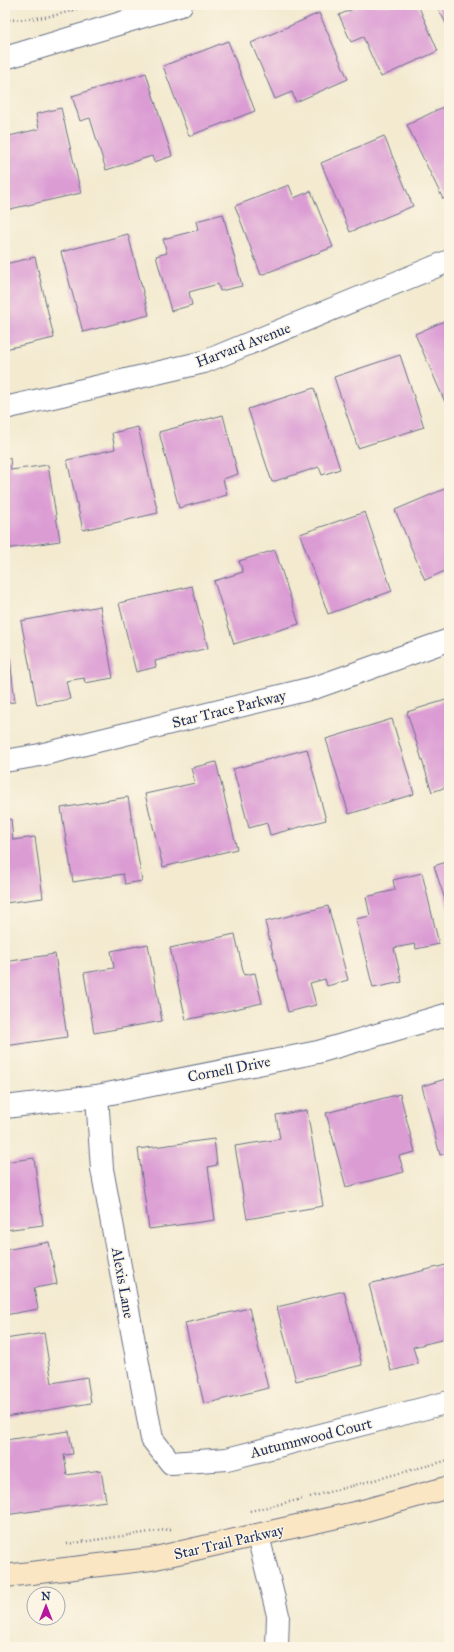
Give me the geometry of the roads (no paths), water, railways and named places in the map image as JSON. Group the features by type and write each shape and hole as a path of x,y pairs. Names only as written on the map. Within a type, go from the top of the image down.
{"street":[{"path":"5,58 181,5"},
{"name":"Harvard Avenue","path":"5,408 204,362 449,261"},
{"name":"Star Trace Parkway","path":"5,760 40,755 317,687 449,640"},
{"name":"Cornell Drive","path":"5,1107 97,1096 318,1052 449,1014"},
{"name":"Alexis Lane","path":"97,1096 102,1169 152,1439 171,1463"},
{"name":"Autumnwood Court","path":"171,1463 227,1459 449,1402"},
{"name":"Star Trail Parkway","path":"5,1576 151,1559 359,1512 449,1488"},
{"path":"258,1536 278,1615 277,1647"}]}
